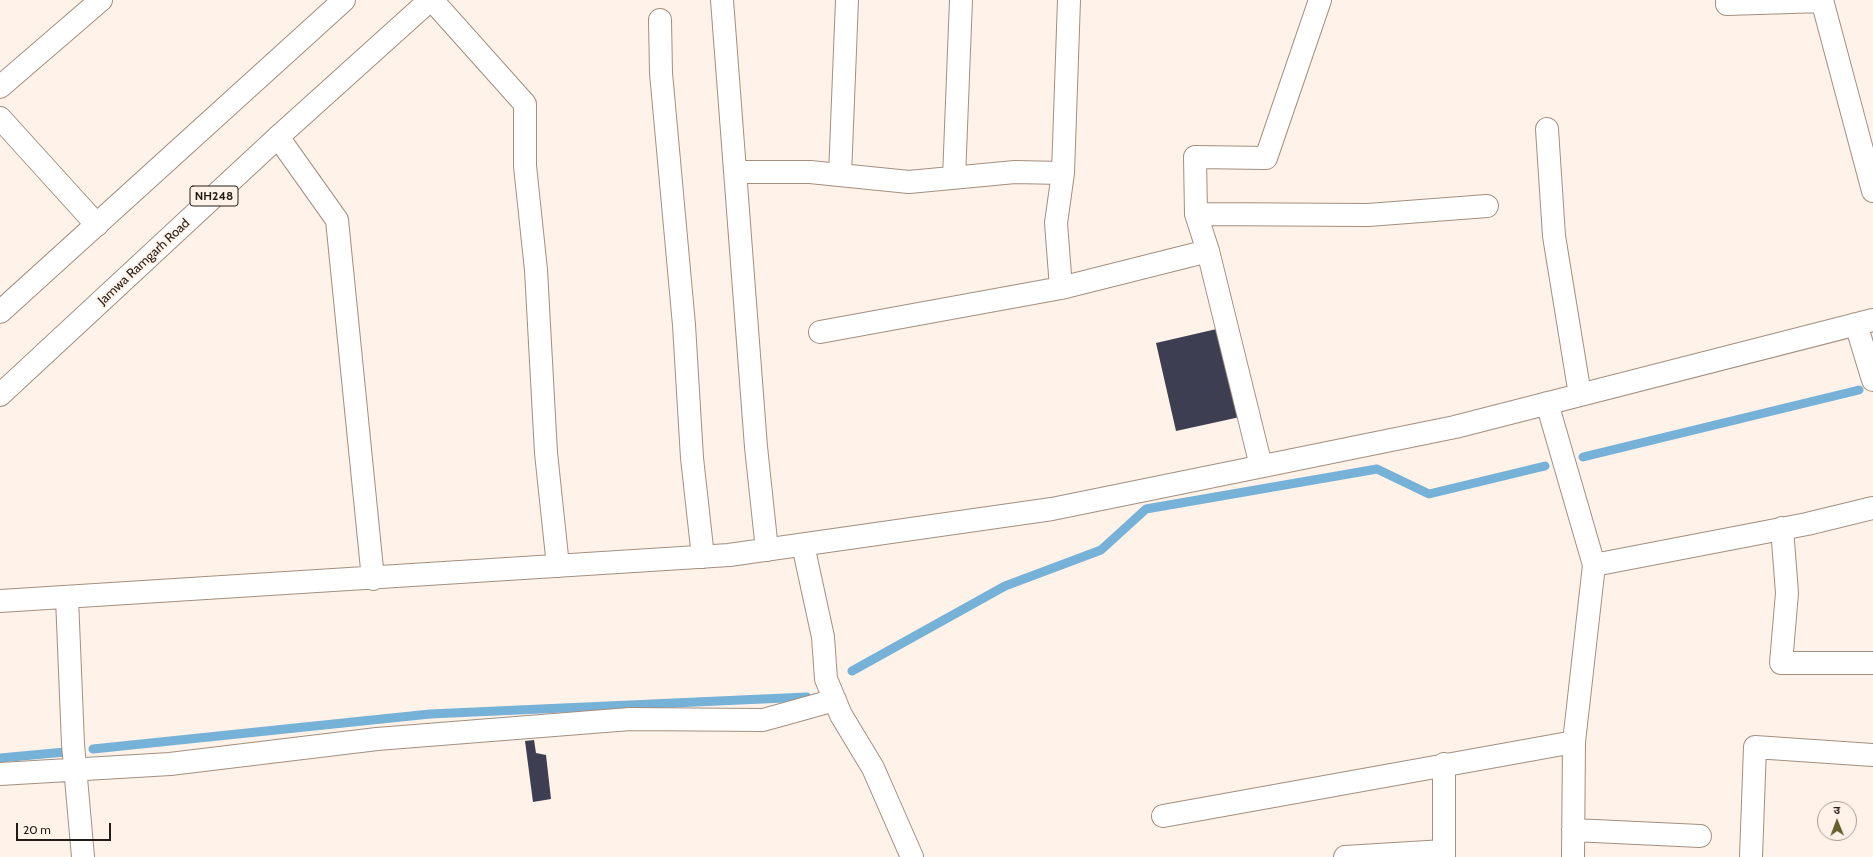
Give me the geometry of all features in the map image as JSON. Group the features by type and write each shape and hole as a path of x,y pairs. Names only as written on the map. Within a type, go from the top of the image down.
{"main road":[{"path":"0,87 101,0"},
{"path":"0,312 344,0"},
{"path":"431,0 525,104 525,166 536,270 546,453 558,566"},
{"name":"Jamwa Ramgarh Road","path":"0,395 278,138 431,0"},
{"path":"722,0 756,447 767,550"},
{"path":"840,175 847,0"},
{"path":"954,178 961,0"},
{"path":"1061,288 1056,223 1063,173 1069,0"},
{"path":"1261,466 1208,251 1196,214 1195,157 1266,158 1320,0"},
{"path":"1727,0 1727,4 1822,1 1873,191"},
{"path":"660,20 661,74 684,325 692,458 703,557"},
{"path":"0,118 97,225"},
{"path":"1547,129 1554,236 1580,394"},
{"path":"278,138 337,220 374,579"},
{"path":"736,172 810,172 909,182 1015,172 1063,173"},
{"path":"1196,214 1368,215 1487,206"},
{"path":"820,332 1061,288 1208,251"},
{"path":"0,601 374,579 703,557 767,550 1052,509 1455,427 1864,322 1873,380"},
{"path":"1547,404 1594,565 1574,742 1573,857"},
{"path":"1594,565 1782,528 1873,508"},
{"path":"1782,528 1787,593 1781,663 1873,663"},
{"path":"803,545 823,637 826,679 841,715 873,768 912,857"},
{"path":"67,598 76,768 83,857"},
{"path":"0,774 76,768 170,764 377,739 630,719 763,720 835,700"},
{"path":"1163,816 1444,764 1574,742"},
{"path":"1751,857 1755,747 1873,756"},
{"path":"1345,857 1444,854 1444,764"},
{"path":"1573,830 1700,836"}],"building":[{"path":"1221,328 1240,417 1176,431 1156,343"},
{"path":"534,740 536,753 546,755 551,799 533,802 525,741"}],"waterway":[{"path":"1583,457 1859,390"},
{"path":"852,671 1005,586 1101,550 1146,509 1377,469 1429,494 1545,466"},
{"path":"93,749 430,714 807,697"},
{"path":"0,758 65,752"}]}
